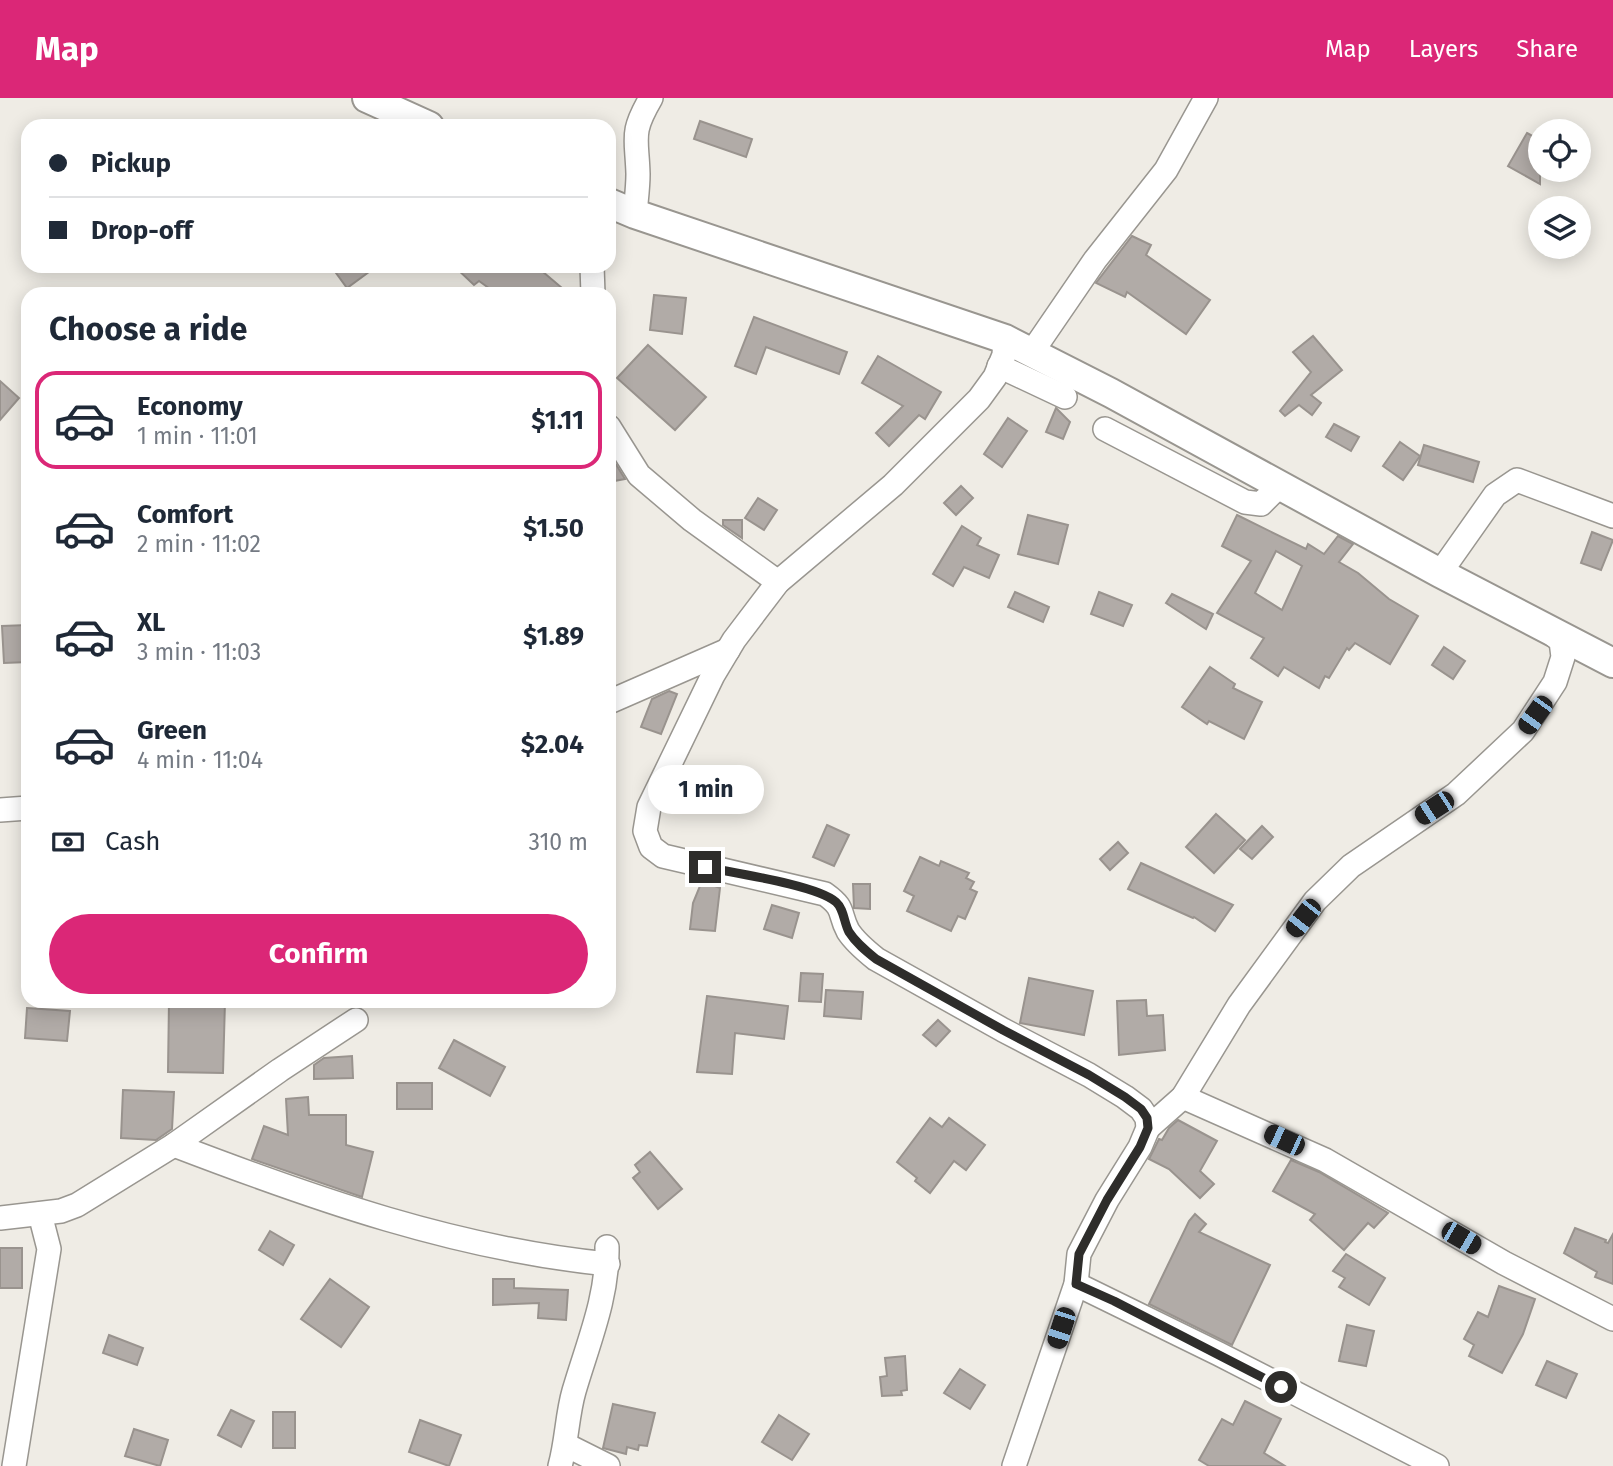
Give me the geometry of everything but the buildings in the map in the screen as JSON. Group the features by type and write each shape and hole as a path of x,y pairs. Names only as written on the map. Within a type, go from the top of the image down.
{"main road":[{"path":"368,98 414,119"},
{"path":"616,206 1002,352 1032,352 1440,573 1613,663"}],"street":[{"path":"635,214 638,174 636,131 651,98"},
{"path":"1032,352 1096,260 1166,170 1206,98"},
{"path":"1065,397 1002,352 995,377 979,399 894,485 778,582 713,675 649,807 645,831 651,847 663,856 825,894 839,904 848,930 861,947 876,959 1116,1092 1141,1109 1147,1118 1148,1128"},
{"path":"1105,429 1245,502 1261,504 1280,485"},
{"path":"616,438 639,475 692,520 778,582"},
{"path":"1440,573 1495,495 1517,480 1613,516"},
{"path":"1014,1466 1076,1284 1079,1254 1107,1200 1140,1147 1148,1128 1183,1097 1239,1005 1315,901 1351,866 1456,794 1523,731 1555,682 1563,657 1561,641 1543,626"},
{"path":"616,699 728,650"},
{"path":"0,810 21,808"},
{"path":"0,1218 61,1211 77,1205 174,1145 269,1077 356,1020"},
{"path":"1183,1097 1325,1160 1514,1269 1613,1320"},
{"path":"174,1145 282,1187 404,1225 538,1256 607,1256 597,1319 573,1393 563,1456 608,1466"},
{"path":"14,1466 49,1249 40,1214"},
{"path":"1076,1284 1162,1325 1437,1466"}],"route":[{"path":"705,867 825,894 839,904 848,930 861,947 876,959 1089,1075 1141,1109 1147,1118 1148,1128 1140,1147 1107,1200 1079,1254 1076,1284 1281,1387"}]}
